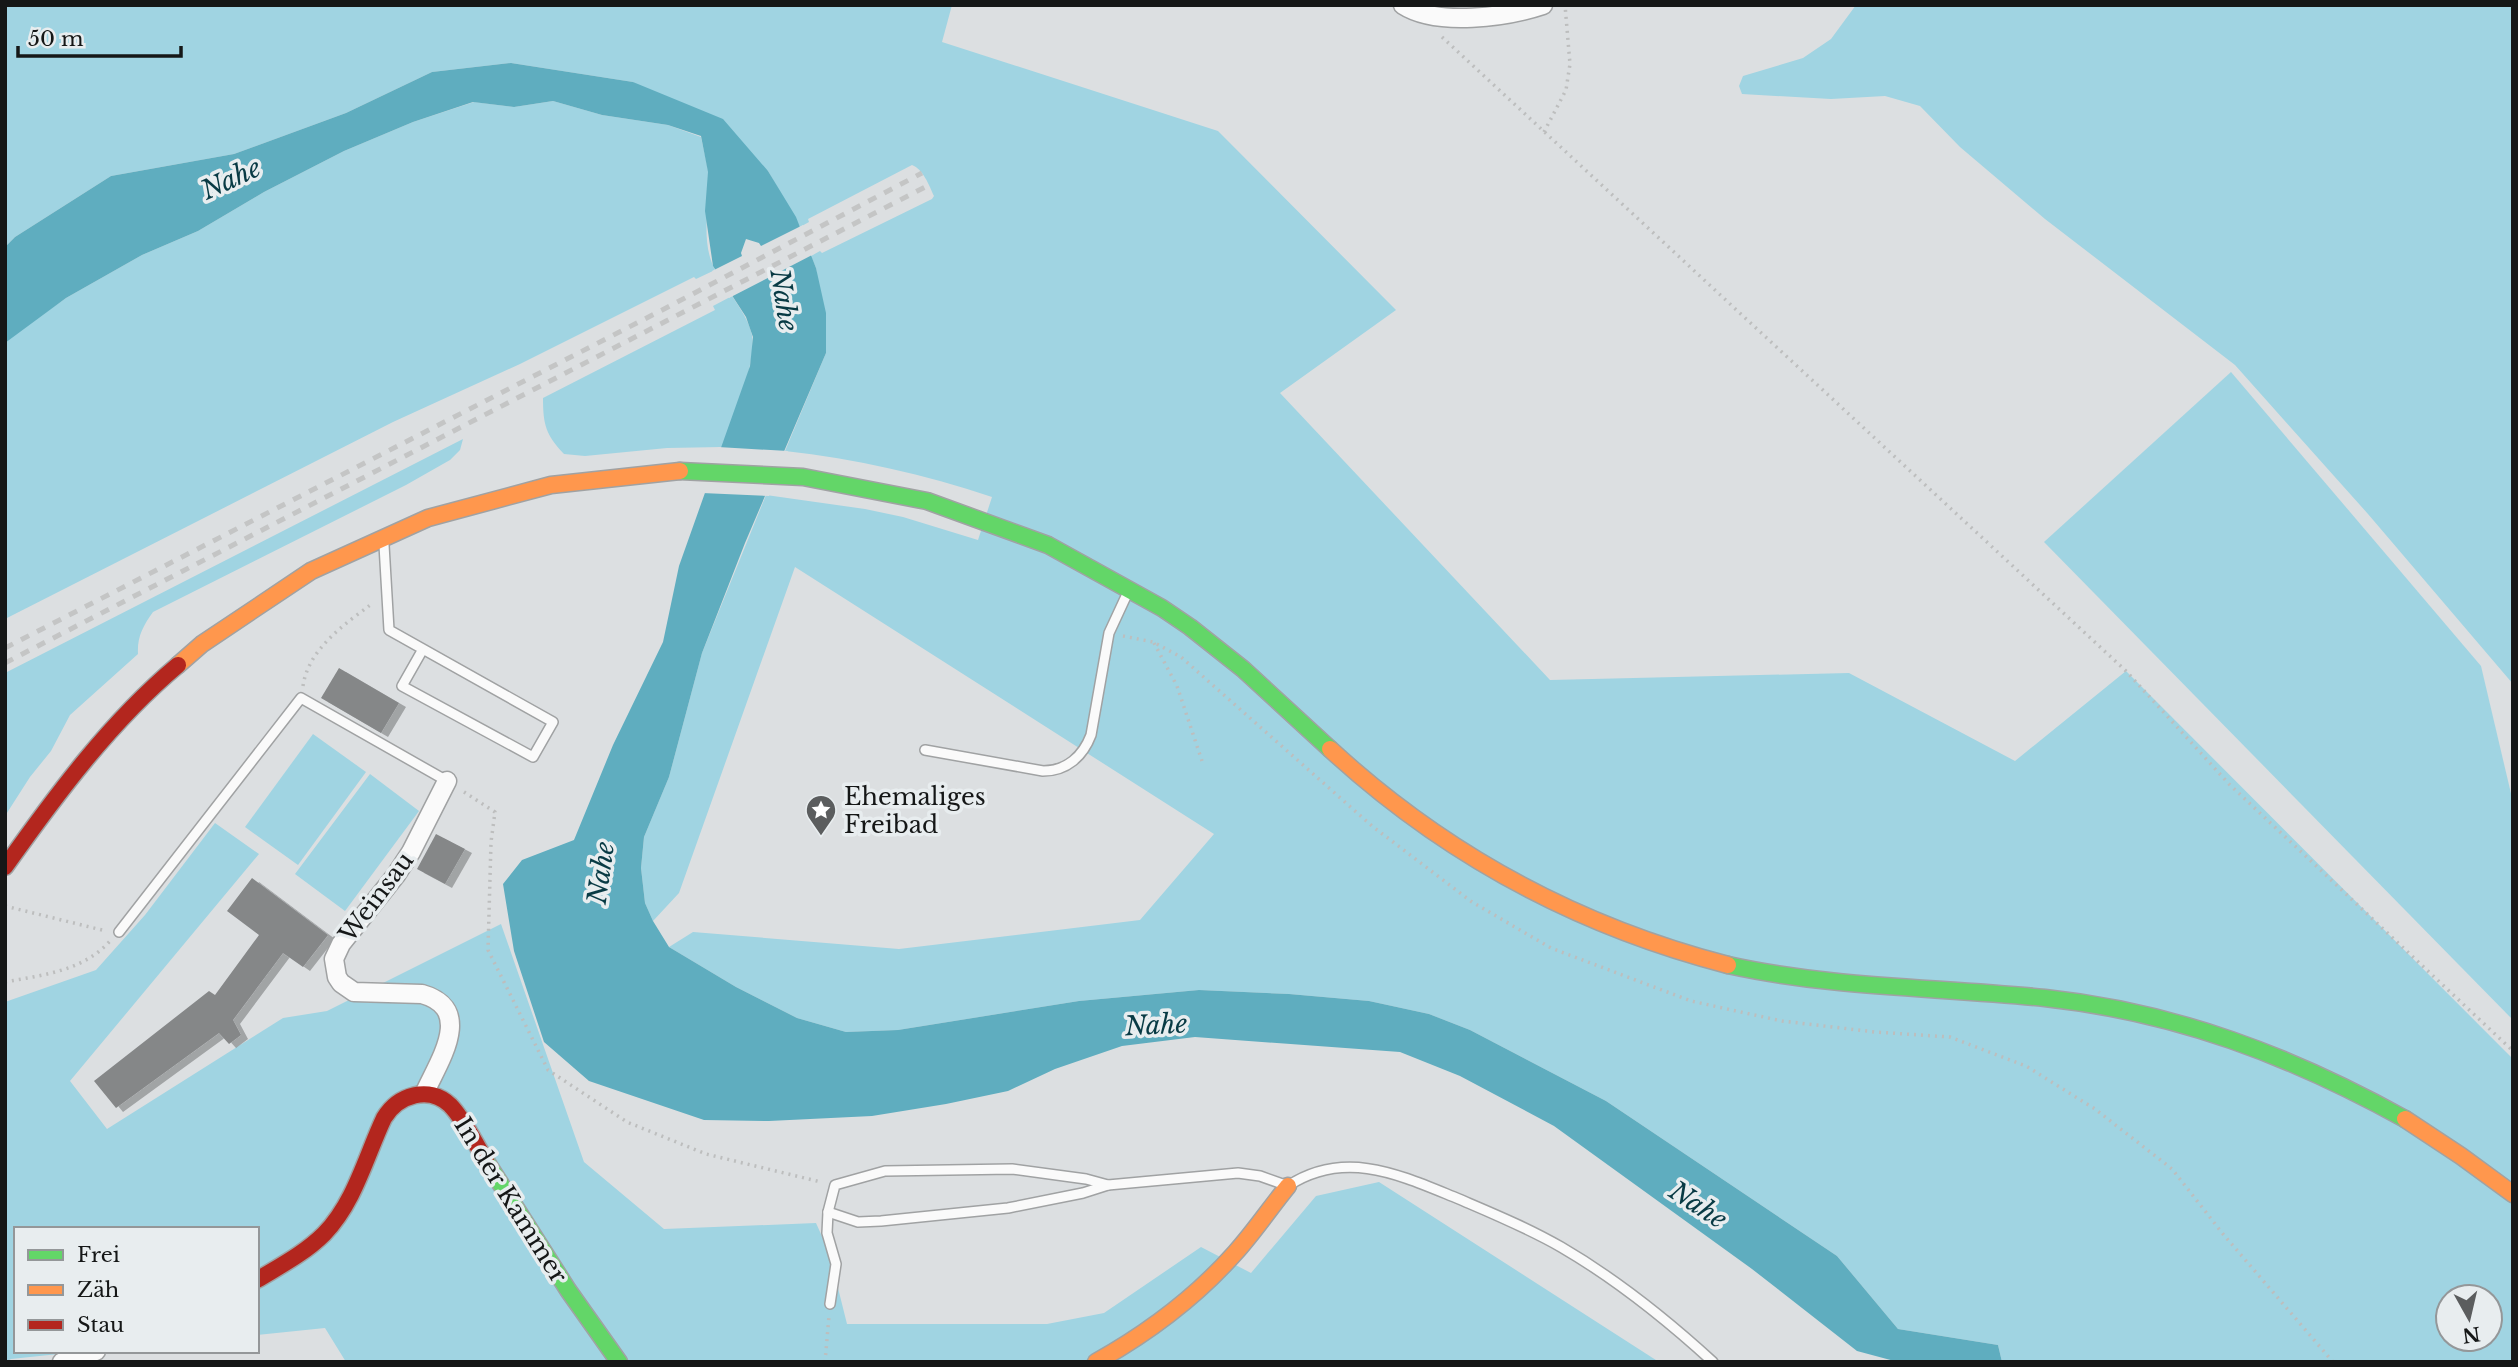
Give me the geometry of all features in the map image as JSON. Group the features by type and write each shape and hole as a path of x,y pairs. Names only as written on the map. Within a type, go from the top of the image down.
{"main road":[{"path":"5,867 95,747 167,674 203,643 283,588 383,536 491,499 544,485 588,478 685,470 781,473 869,486 985,519 1035,538 1130,587 1170,612 1221,652 1408,815 1487,867 1571,911 1660,946 1760,972 1864,986 2069,1001 2185,1023 2274,1053 2353,1089 2474,1163 2513,1194"},
{"path":"259,1279 313,1245 331,1225 350,1195 386,1114 403,1098 425,1092"},
{"name":"In der Kammer","path":"425,1092 443,1099 451,1106 568,1290 619,1362"},
{"path":"1096,1362 1155,1324 1207,1283 1236,1252 1288,1186"}],"street":[{"path":"1403,5 1427,15 1471,17 1498,15 1543,5"},
{"name":"Weinsau","path":"425,1092 451,1030 444,1006 422,994 354,992 337,977 334,959 341,944 411,852 447,781"},
{"path":"62,1362 90,1353"}],"lane":[{"path":"383,536 389,630 423,649 553,722 533,757 402,686 423,649"},
{"path":"925,750 1043,771 1055,771 1078,758 1091,735 1111,629 1130,587"},
{"path":"118,932 302,698 447,781"},
{"path":"828,1212 858,1222 881,1221 1008,1208 1083,1193 1108,1185 1238,1173 1260,1176 1288,1186 1317,1172 1348,1167 1387,1171 1510,1220 1560,1247 1623,1287 1713,1362"},
{"path":"830,1304 836,1264 827,1233 828,1212 835,1185 885,1171 1012,1169 1086,1179 1108,1185"}],"path":[{"path":"1544,132 1566,90 1570,64 1565,5"},
{"path":"1435,31 2126,671 2229,784 2513,1051"},
{"path":"302,698 304,678 316,656 338,628 387,594"},
{"path":"1153,642 1177,686 1202,761"},
{"path":"447,781 495,813 491,842 488,950 548,1070 627,1122 706,1154 835,1185"},
{"path":"5,906 106,931"},
{"path":"5,982 78,965 103,948 118,932"},
{"path":"825,1362 830,1304"}],"shaded area":[{"path":"5,5 952,5 942,42 1218,131 1396,310 1280,393 1550,680 1849,673 2015,761 2126,671 2513,1059 2513,1362 2002,1362 1998,1345 1898,1329 1837,1256 1606,1101 1470,1030 1429,1014 1369,1001 1199,990 1079,1001 898,1030 846,1032 797,1018 736,987 669,947 693,932 899,949 1140,920 1214,834 795,567 679,893 653,921 645,903 641,868 644,837 669,777 702,653 766,495 903,517 978,540 992,497 890,468 785,451 826,353 816,268 811,256 932,199 934,196 925,178 912,165 808,219 809,222 800,227 768,171 633,82 511,63 432,72 346,113 234,154 111,176 15,237 5,247"},
{"path":"1856,5 2513,5 2513,684 2368,514 2235,365 2045,219 1960,147 1920,106 1885,96 1831,99 1742,94 1739,86 1743,76 1803,58 1831,39"},
{"path":"553,101 602,115 668,125 701,137 709,182 708,246 715,270 696,279 694,277 520,364 393,422 5,619 5,343 9,338 66,298 142,255 198,231 264,192 344,151 413,122 474,102 514,107"},
{"path":"732,296 749,325 753,347 743,392 722,447 667,448 585,456 564,454 547,429 543,398 715,310 713,306"},
{"path":"2231,372 2481,666 2513,802 2513,1020 2044,542"},
{"path":"463,439 460,450 450,460 406,485 153,612 141,632 138,654 70,715 51,751 30,777 5,816 5,673"},
{"path":"313,734 366,772 298,865 245,827"},
{"path":"370,774 419,811 345,911 295,874"},
{"path":"215,823 259,854 70,1081 107,1129 283,1018 327,1011 501,924 584,1162 664,1229 816,1223 829,1252 847,1324 1047,1324 1104,1313 1201,1247 1251,1273 1316,1196 1379,1182 1659,1362 346,1362 325,1328 259,1335 259,1227 14,1227 14,1353 68,1353 11,1359 5,1362 5,1002 96,970 145,915"}],"water":[{"name":"Nahe","path":"511,63 633,82 723,119 768,171 796,217 816,268 826,313 826,353 745,543 702,653 669,777 644,837 641,868 645,903 669,947 736,987 797,1018 846,1032 898,1030 1079,1001 1199,990 1369,1001 1429,1014 1470,1030 1606,1101 1837,1256 1898,1329 1998,1345 2002,1362 1898,1362 1857,1351 1752,1269 1554,1126 1460,1076 1400,1052 1195,1037 1122,1046 1055,1069 1008,1091 946,1104 872,1116 769,1121 704,1120 589,1081 544,1042 514,951 503,884 522,860 574,840 613,745 663,642 679,566 750,366 753,337 746,317 713,266 705,211 708,172 701,136 668,125 602,115 553,101 514,107 473,102 413,122 344,151 264,192 198,231 142,255 66,298 5,343 5,247 15,237 111,176 234,154 346,113 432,72"}],"pier":[{"path":"803,225 814,254 729,298 712,271 742,256 746,239 761,246"},
{"path":"718,447 788,451 769,496 702,493"}],"building":[{"path":"339,668 399,703 381,733 321,698"},
{"path":"436,834 465,849 445,884 417,869"},
{"path":"252,878 328,935 303,967 283,953 233,1020 241,1035 229,1044 219,1033 116,1108 94,1081 209,991 215,995 259,935 227,911"}],"railway":[{"path":"5,648 666,308 922,173"},
{"path":"5,663 929,185"}],"traffic: fast":[{"path":"680,471 803,477 927,501 1048,545 1162,608 1190,627 1243,669 1330,749"},
{"path":"1728,965 1846,983 2045,998 2140,1014 2231,1040 2276,1057 2319,1075 2405,1119"},
{"path":"486,1161 568,1290 619,1362"}],"traffic: slow":[{"path":"178,665 202,644 311,571 428,518 551,485 680,471"},
{"path":"1330,749 1419,822 1515,882 1618,930 1728,965"},
{"path":"2405,1119 2513,1194"},
{"path":"1096,1362 1152,1327 1204,1285 1242,1245 1288,1186"}],"traffic: jam":[{"path":"5,867 85,760 129,710 178,665"},
{"path":"259,1279 309,1247 335,1221 352,1193 384,1118 397,1103 414,1095 424,1094 442,1099 465,1125 486,1161"}],"place":[{"name":"Ehemaliges Freibad","path":"821,837"}]}
